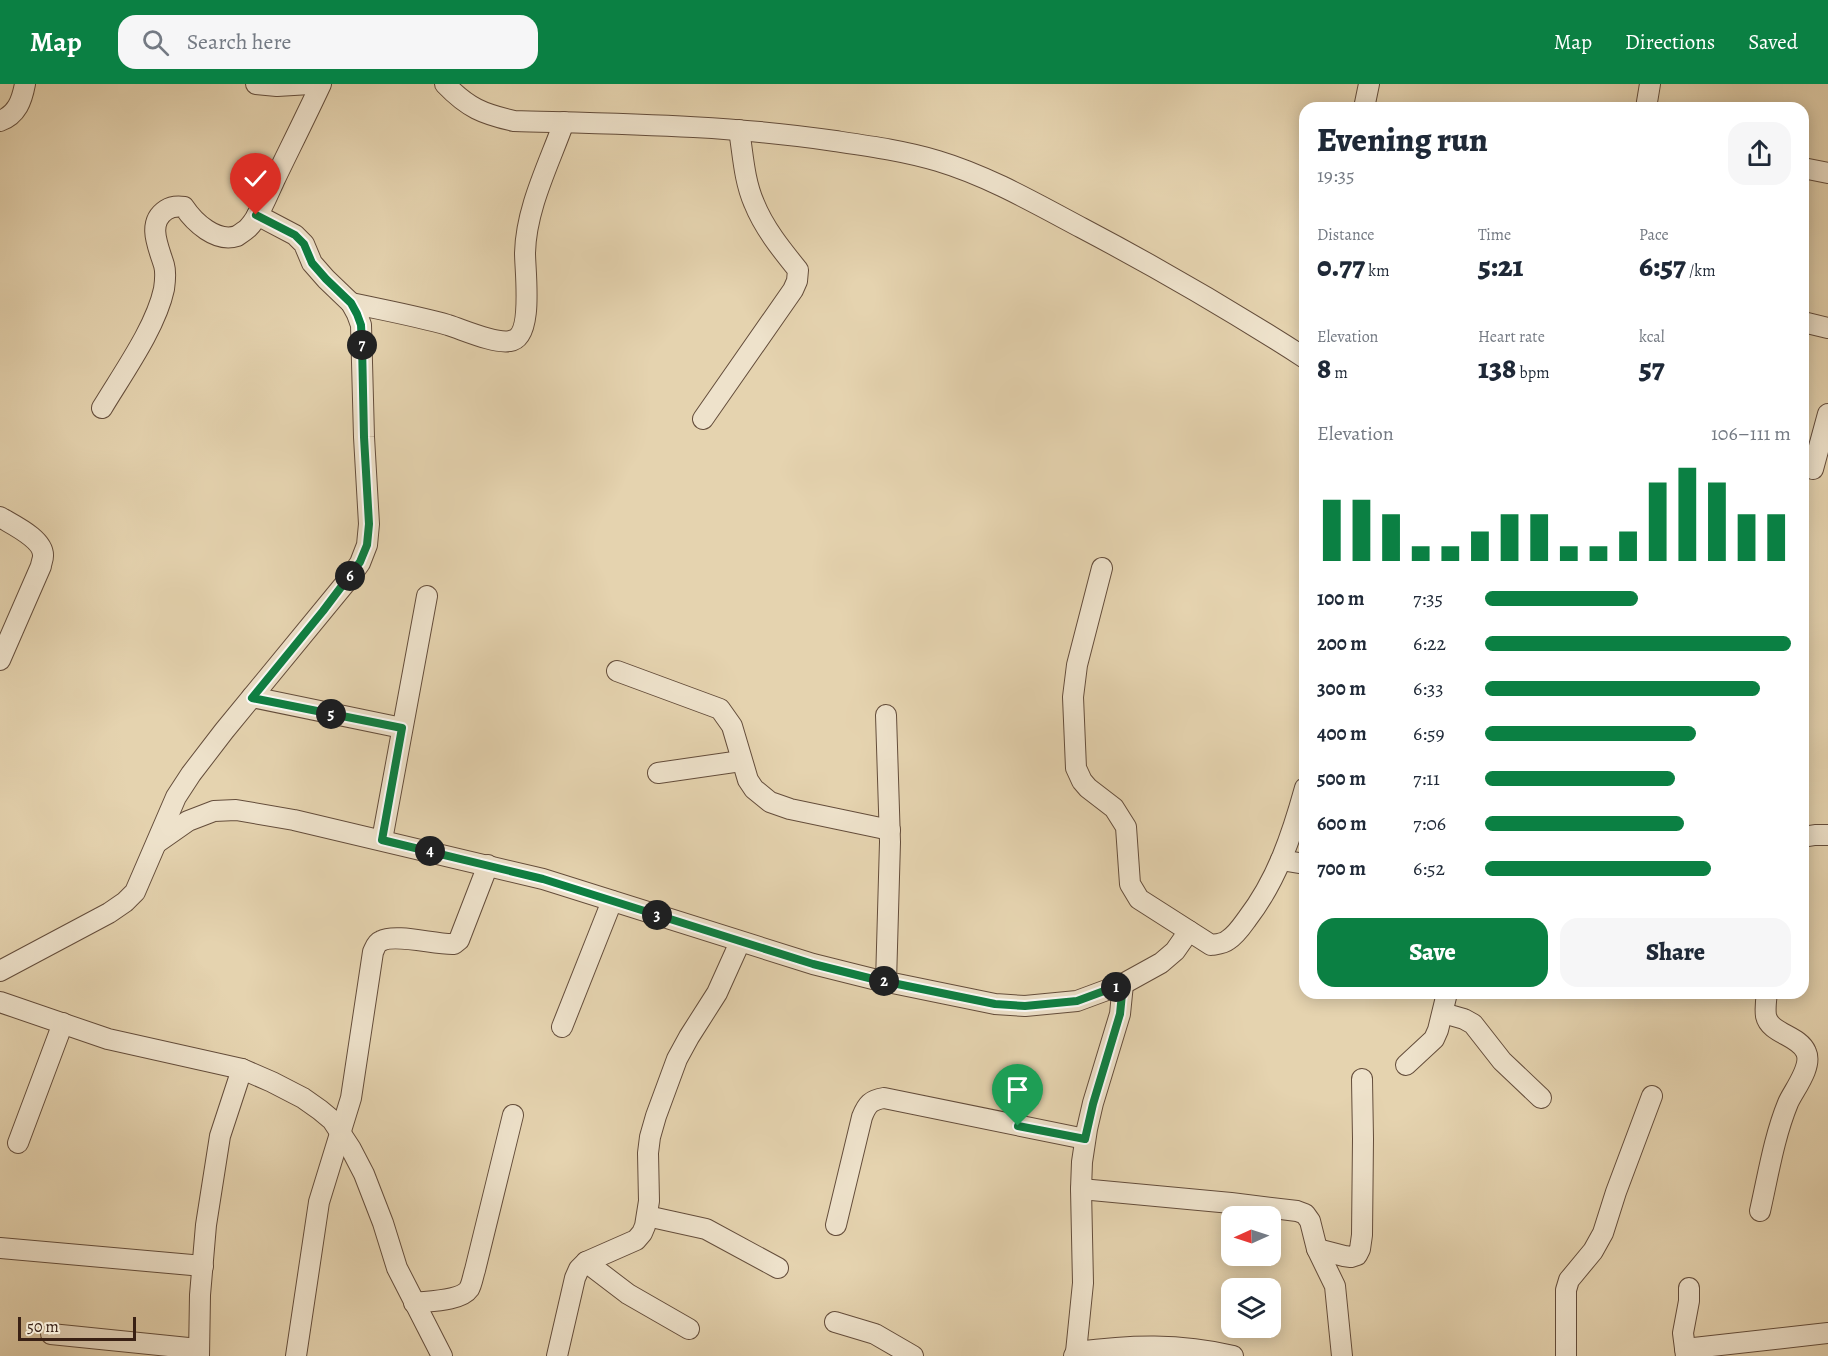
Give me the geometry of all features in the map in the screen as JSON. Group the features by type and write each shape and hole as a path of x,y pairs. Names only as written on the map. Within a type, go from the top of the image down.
{"street":[{"path":"0,121 6,119 18,108 25,84"},
{"path":"256,84 277,86 310,84"},
{"path":"102,408 156,316 165,287 165,268 155,233 157,220 163,212 177,206 183,207 201,227 215,234 227,237 237,236 249,227 321,84"},
{"path":"445,84 469,106 491,116 514,121 738,129 794,134 869,146 937,161 974,174 1032,201 1154,266 1299,354"},
{"path":"1365,102 1369,84"},
{"path":"1647,102 1650,84"},
{"path":"351,303 446,325 499,341 511,341 519,337 525,326 525,251 528,229 533,207 564,123"},
{"path":"703,419 797,281 798,270 770,234 754,203 747,183 738,129"},
{"path":"1809,169 1828,173"},
{"path":"0,971 109,913 135,892 176,797 191,774 348,580 360,562 367,545 369,524 361,325 351,303 312,263 304,244 295,235 256,215"},
{"path":"1809,323 1828,328"},
{"path":"1815,469 1828,414"},
{"path":"0,517 40,544 44,555 8,618 0,660"},
{"path":"1102,568 1077,665 1073,697 1076,768 1082,781 1114,808 1126,827 1130,884 1139,899 1211,945 1221,944 1229,939 1260,902 1293,832 1299,810"},
{"path":"382,840 427,596"},
{"path":"617,671 720,709 732,726 748,780 754,789 770,802 790,809 890,830"},
{"path":"252,698 402,728"},
{"path":"886,715 890,830 886,982"},
{"path":"658,773 741,761"},
{"path":"158,842 188,821 214,811 236,810 294,819 543,879 813,964 886,982 995,1004 1025,1006 1077,1001 1123,984 1161,963 1175,951 1189,931"},
{"path":"1809,836 1828,835"},
{"path":"1281,860 1299,863"},
{"path":"296,1356 319,1202 351,1098 373,952 377,943 383,939 396,938 454,944 459,940 488,865"},
{"path":"562,1027 612,901"},
{"path":"557,1356 579,1269 586,1262 636,1240 642,1233 649,1201 648,1153 656,1116 677,1059 717,993 740,942"},
{"path":"1123,984 1118,1023 1093,1104 1085,1139 1081,1189 1083,1282 1075,1354 1119,1347 1165,1346 1206,1350 1233,1356"},
{"path":"1406,1065 1434,1039 1446,999"},
{"path":"1760,1211 1782,1121 1807,1064 1807,1053 1797,1042 1768,1023 1767,999"},
{"path":"0,1002 108,1039 242,1069 303,1098 332,1120 364,1174 397,1268 442,1356"},
{"path":"1443,1013 1473,1024 1502,1061 1541,1098"},
{"path":"18,1143 63,1023"},
{"path":"51,1334 198,1352 206,1225 220,1136 242,1069"},
{"path":"1317,1249 1351,1257 1357,1255 1360,1249 1363,1199 1362,1078"},
{"path":"1566,1356 1566,1290 1569,1280 1593,1251 1603,1233 1652,1096"},
{"path":"836,1225 862,1117 866,1106 873,1100 884,1098 1085,1139"},
{"path":"414,1303 454,1298 469,1288 513,1115"},
{"path":"1081,1189 1231,1203 1305,1214 1310,1221 1317,1249 1335,1286 1342,1356"},
{"path":"647,1216 706,1229 778,1268"},
{"path":"0,1248 203,1266"},
{"path":"586,1262 627,1294 689,1329"},
{"path":"1689,1288 1683,1333 1685,1353 1828,1333"},
{"path":"835,1322 875,1334 913,1356"}],"route":[{"path":"256,215 295,235 304,244 312,263 351,303 357,314 361,325 369,524 367,545 360,562 348,580 252,698 402,728 382,840 543,879 813,964 922,990 995,1004 1025,1006 1077,1001 1123,984 1120,1014 1085,1139 1018,1126"}]}
